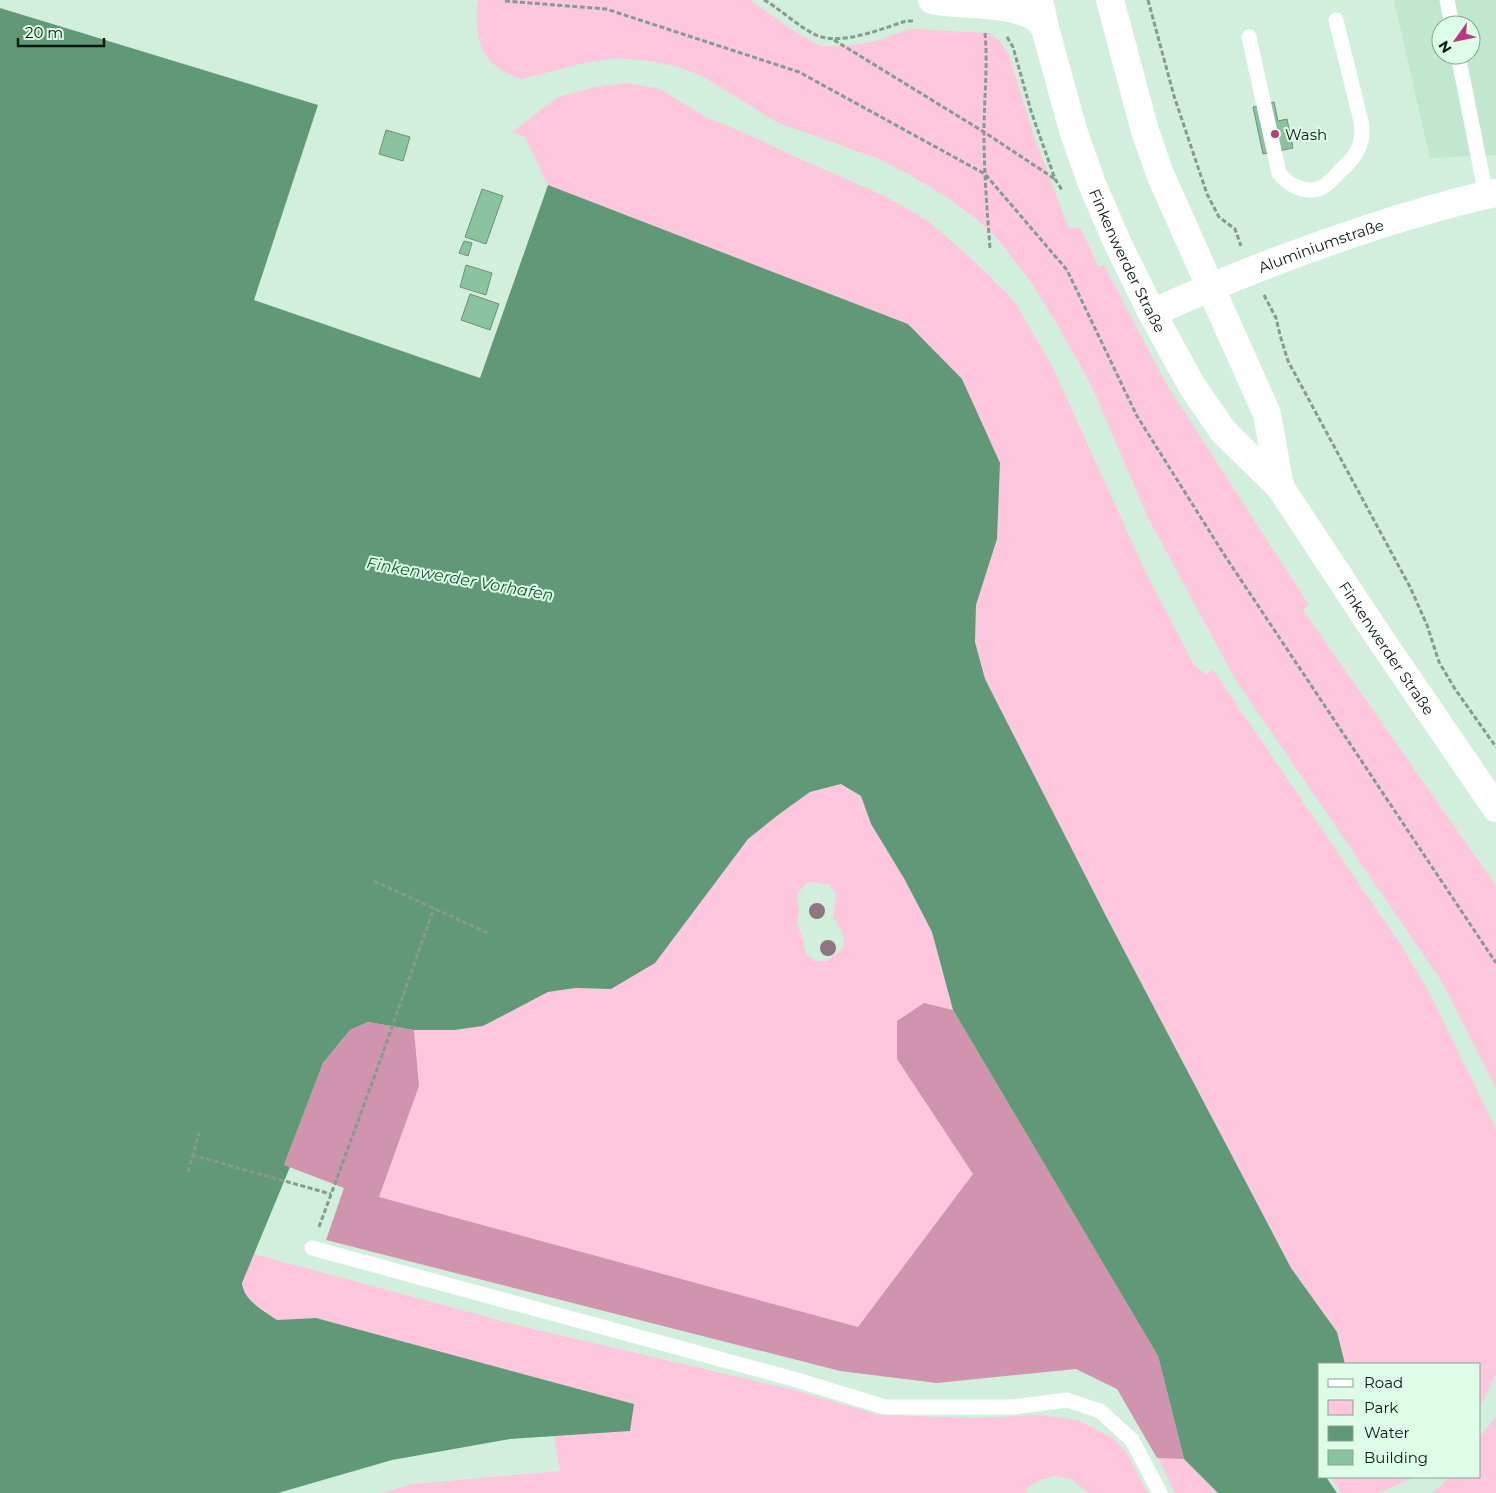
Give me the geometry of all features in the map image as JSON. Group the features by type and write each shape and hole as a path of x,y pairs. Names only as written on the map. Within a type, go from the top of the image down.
{"main road":[{"path":"932,0 1009,8 1035,18 1045,28"},
{"name":"Finkenwerder Straße","path":"1039,0 1073,130 1092,184 1117,242 1152,313 1192,386 1223,432 1280,487 1379,638 1496,808"},
{"name":"Finkenwerder Straße","path":"1108,5 1145,131 1160,174 1267,414 1280,487"},
{"name":"Aluminiumstraße","path":"1152,313 1209,287 1320,244 1418,212 1491,194"}],"lane":[{"path":"1447,0 1450,15"},
{"path":"1249,37 1279,173 1298,188 1306,190 1316,189 1330,181 1354,157 1361,142 1362,134 1361,121 1336,20"},
{"path":"1460,65 1491,194"},
{"path":"312,1248 797,1380 885,1407 1013,1407 1067,1400 1100,1411 1132,1440 1160,1493"}],"path":[{"path":"764,0 816,35 833,40 984,132 1055,180"},
{"path":"1148,0 1174,96 1207,194 1219,217 1235,229 1251,270 1276,318 1288,361 1410,587 1427,625 1439,662 1455,689 1496,747"},
{"path":"505,1 606,9 799,72 985,174 1067,270 1137,416 1247,588 1496,963"},
{"path":"833,40 857,36 906,21 914,22"},
{"path":"984,24 986,79 985,174 990,248"},
{"path":"1002,31 1013,47 1031,110 1055,180 1066,195"},
{"path":"374,881 488,933"},
{"path":"312,1248 434,908"},
{"path":"188,1172 199,1133"},
{"path":"192,1155 332,1194"}],"shaded area":[{"path":"1394,0 1496,0 1496,155 1430,158"},
{"path":"924,1003 953,1010 1158,1356 1184,1459 1157,1458 1117,1389 1076,1369 937,1383 840,1371 326,1240 344,1188 284,1165 323,1063 350,1030 368,1022 414,1030 419,1086 379,1197 858,1327 973,1174 897,1059 897,1021"}],"green space":[{"path":"478,0 750,0 788,27 820,46 846,46 876,41 909,29 989,33 999,40 1009,55 1035,139 1069,229 1080,227 1099,267 1104,265 1167,385 1309,605 1303,610 1496,886 1496,1088 1442,982 1235,679 1148,518 1092,387 1031,282 995,236 948,198 910,175 876,158 776,122 702,76 676,66 619,58 588,62 522,79 502,71 489,59 480,44 477,23"},
{"path":"628,83 660,89 706,117 885,196 927,220 974,261 1015,302 1053,368 1147,575 1194,665 1206,674 1213,670 1401,945 1429,992 1494,1125 1496,1131 1496,1373 1481,1404 1481,1363 1345,1363 1337,1332 1291,1268 1107,918 985,679 975,642 976,605 997,539 908,324 548,185 525,137 512,132 558,97 594,87"},
{"path":"841,784 861,796 871,824 905,880 932,932 953,1010 924,1003 898,1059 973,1174 858,1328 379,1197 419,1086 414,1030 454,1030 483,1026 548,992 575,988 594,989 748,839 810,792","holes":["809,882 828,884 836,894 833,916 842,932 844,942 842,950 826,961 815,961 807,955 803,938 797,925 799,913 797,895"]},
{"path":"254,1254 521,1326 794,1390 879,1415 976,1418 1039,1415 1078,1420 1113,1438 1127,1453 1148,1493 1088,1493 1071,1479 1054,1476 1040,1480 1030,1486 1024,1493 382,1493 412,1484 560,1471 554,1436 629,1431 634,1404 316,1318 277,1320 255,1305 245,1295 242,1284"},
{"path":"1496,1417 1496,1493 1431,1493 1441,1486 1447,1478 1481,1478 1481,1435"},
{"path":"1158,1458 1184,1459 1218,1493 1175,1493"},
{"path":"1332,1478 1414,1478 1378,1493 1341,1493"}],"water":[{"name":"Finkenwerder Vorhafen","path":"0,8 318,105 254,300 480,378 548,185 908,324 962,379 1000,463 997,539 976,605 975,642 985,679 1107,918 1291,1268 1337,1332 1345,1363 1318,1363 1318,1478 1327,1478 1337,1493 1218,1493 1184,1459 1158,1356 953,1010 932,932 905,880 871,824 861,796 841,784 810,792 748,839 655,963 611,989 575,988 548,992 483,1026 454,1030 414,1030 368,1022 350,1030 323,1063 284,1165 290,1167 242,1283 250,1300 277,1320 316,1318 634,1404 630,1431 510,1439 392,1460 278,1493 0,1493"}],"building":[{"name":"Wash","path":"1274,102 1278,121 1287,119 1293,148 1263,154 1253,107"},
{"path":"386,130 410,137 403,161 379,154"},
{"path":"482,189 503,196 486,244 465,237"},
{"path":"464,241 472,243 468,256 459,253"},
{"path":"466,265 492,273 486,295 460,287"},
{"path":"470,294 499,304 490,330 461,320"}],"place":[{"name":"Wash","path":"1275,134"}]}
